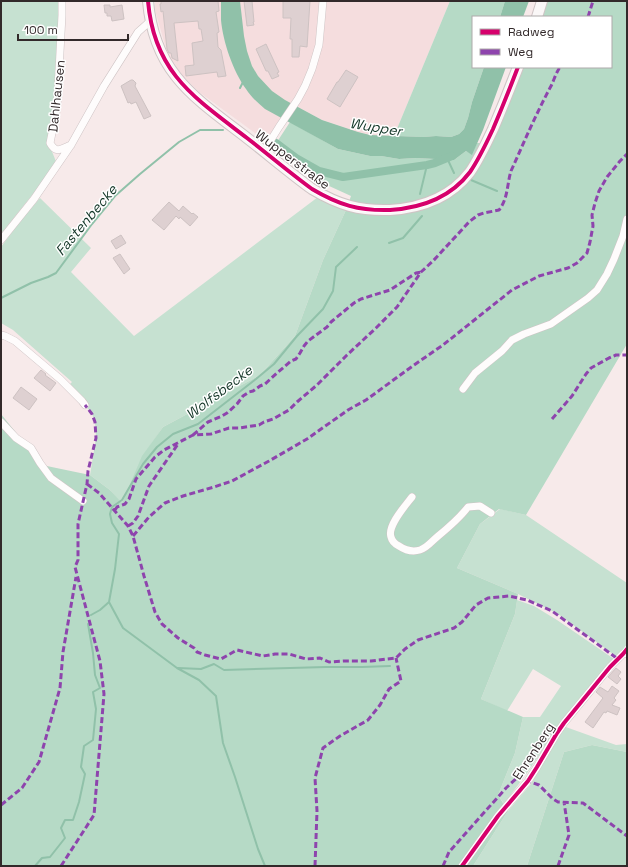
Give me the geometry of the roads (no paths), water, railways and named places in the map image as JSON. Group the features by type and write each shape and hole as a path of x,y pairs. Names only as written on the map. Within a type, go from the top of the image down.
{"main road":[{"name":"Wupperstraße","path":"148,1 150,22 160,53 182,84 197,99 312,189 343,204 359,208 377,210 415,207 450,192 460,183 478,159 508,96 518,68"},
{"path":"537,16 542,1"}],"street":[{"name":"Dahlhausen","path":"62,1 57,108 50,143 56,150 60,150 71,145"},
{"path":"264,151 306,86 319,45 323,1"},
{"name":"Dahlhausen","path":"1,240 34,199 71,145 104,86 138,32 150,22"},
{"path":"463,389 475,374 502,351 512,340 551,324 588,298 596,290 607,274 614,259 623,236 627,219"},
{"path":"1,334 15,341 60,379 85,406"},
{"path":"1,422 16,438 31,448 51,478 84,501"},
{"path":"412,497 394,522 390,536 394,543 411,551 418,551 426,548 460,517 468,507 480,506 491,513"},
{"name":"Ehrenberg","path":"462,866 498,816 530,778 564,723 610,666 626,652"}],"waterway":[{"name":"Fastenbecke","path":"240,88 243,82"},
{"name":"Fastenbecke","path":"1,298 31,283 56,273 92,224 115,196 179,142 200,130 223,130"},
{"path":"276,143 296,158 319,171 343,177 427,165 452,156"},
{"path":"447,158 454,173"},
{"path":"420,194 427,165"},
{"path":"471,180 497,191"},
{"path":"389,243 403,238 422,216"},
{"name":"Wolfsbecke","path":"91,615 100,610 109,602 119,534 112,523 110,514 112,507 122,500 143,464 157,447 173,434 198,424 274,364 297,336 323,309 333,291 336,267 357,247"},
{"path":"109,602 123,628 177,668 199,680 216,696 223,743 265,866"},
{"name":"Wolfsbecke","path":"35,866 42,858 50,857 65,838 61,828 65,820 73,820 79,802 85,774 81,767 84,746 93,740 96,709 93,692 100,688 95,675 88,624"},
{"path":"178,668 201,669 214,664 224,670 390,666"}],"water label":[{"name":"Wupper","path":"376,127"}]}
